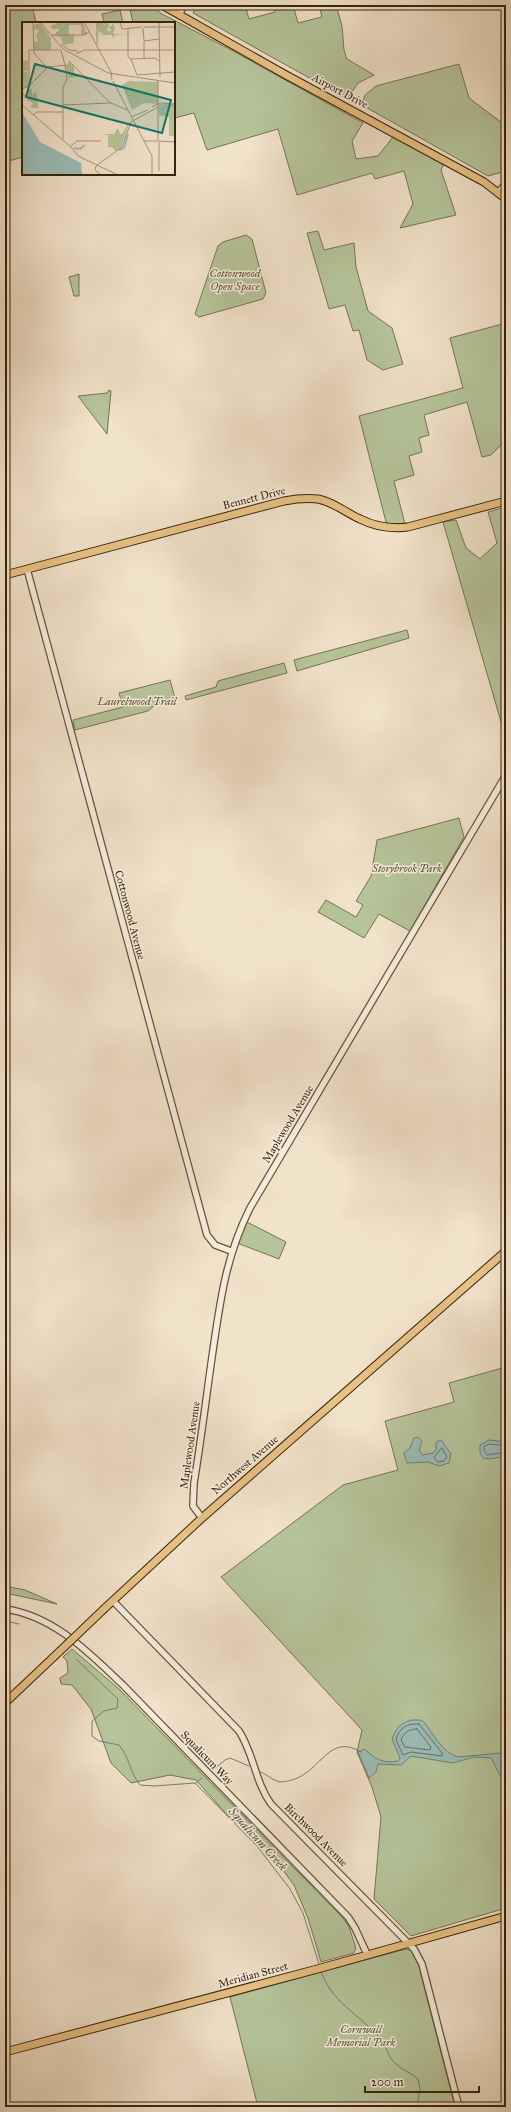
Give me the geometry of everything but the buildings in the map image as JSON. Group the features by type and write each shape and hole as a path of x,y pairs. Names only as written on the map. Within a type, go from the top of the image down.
{"main road":[{"name":"Airport Drive","path":"162,5 478,179 499,192 506,199"},
{"name":"Bennett Drive","path":"5,575 292,500 319,500 336,505 360,519 392,529 408,527 506,501"},
{"name":"Northwest Avenue","path":"5,1703 202,1518 506,1251"},
{"name":"Meridian Street","path":"5,2052 506,1916"}],"street":[{"path":"179,15 184,5"},
{"path":"499,192 506,183"},
{"name":"Cottonwood Avenue","path":"27,570 207,1235 214,1245 231,1251"},
{"name":"Maplewood Avenue","path":"202,1518 195,1510 192,1502 194,1483 218,1308 231,1251 250,1208 506,775"},
{"name":"Birchwood Avenue","path":"113,1601 239,1731 246,1743 262,1792 271,1804 409,1943 422,1964 459,2107"},
{"name":"Squalicum Way","path":"5,1609 33,1616 54,1626 97,1661 123,1685 348,1917 355,1928 367,1954"}],"green space":[{"path":"5,5 32,5 36,22 22,22 22,157 5,162"},
{"path":"129,5 150,5 162,14 235,52 363,123 352,141 356,159 378,156 393,137 444,164 441,170 456,215 400,228 413,204 404,171 375,179 372,173 297,195 278,129 207,150 194,113 175,118 175,22 133,22"},
{"path":"197,5 245,5 249,19 275,12 273,5 293,5 298,23 322,17 319,5 336,5 342,26 344,50 347,59 374,75 358,83 347,99 193,13"},
{"path":"120,10 123,22 104,22 102,14"},
{"path":"459,64 469,98 506,126 506,171 488,176 362,105 365,95 376,86"},
{"path":"318,231 324,250 354,243 356,267 368,311 392,328 403,364 383,370 367,360 359,330 353,331 345,305 329,309 307,233"},
{"name":"Cottonwood Open Space","path":"246,235 252,239 266,293 263,299 199,317 195,314 218,246 223,242"},
{"path":"79,274 79,296 74,296 69,277"},
{"path":"506,323 506,455 502,444 491,455 482,457 467,402 424,415 429,435 419,438 422,452 409,456 414,475 394,481 405,524 390,524 386,522 359,416 463,388 450,338"},
{"path":"109,390 111,391 107,434 78,396 107,393"},
{"path":"506,507 506,739 443,522 456,520 466,548 480,559 497,543 488,512"},
{"path":"407,630 409,638 297,671 294,660"},
{"name":"Laurelwood Trail","path":"284,663 287,673 186,700 185,696 216,687 218,681"},
{"name":"Laurelwood Trail","path":"170,680 175,698 156,704 148,711 75,730 73,720 123,707 119,693"},
{"name":"Storybrook Park","path":"459,818 464,837 410,931 379,914 364,938 318,912 326,900 356,917 363,905 356,901 371,876 377,840"},
{"path":"247,1222 286,1242 279,1259 237,1243"},
{"path":"506,1367 506,1908 411,1936 374,1899 381,1817 372,1787 357,1752 362,1730 221,1577 343,1485 398,1470 385,1421 454,1402 449,1383"},
{"path":"5,1586 25,1590 57,1604 5,1593"},
{"path":"72,1649 118,1688 343,1918 349,1927 356,1948 354,1953 321,1962 308,1918 294,1885 264,1845 227,1815 196,1780 170,1775 131,1783 111,1763 91,1709 72,1685 61,1684 60,1678 68,1673 67,1661 63,1657"},
{"name":"Cornwall Memorial Park","path":"406,1949 412,1951 418,1963 455,2107 258,2107 230,1997"}],"water":[{"path":"418,1437 422,1441 419,1450 422,1455 433,1453 436,1450 436,1442 441,1440 451,1454 449,1463 439,1466 428,1462 407,1463 404,1453 410,1448 414,1438"},
{"path":"489,1440 506,1442 506,1456 490,1459 483,1458 480,1453 480,1445"},
{"path":"412,1720 420,1720 424,1722 443,1747 452,1755 458,1757 501,1753 506,1756 506,1779 501,1777 491,1758 474,1757 453,1763 411,1756 401,1765 378,1764 376,1772 369,1778 358,1752 365,1749 372,1756 380,1760 388,1762 398,1761 400,1758 392,1739 399,1726"}],"waterway":[{"name":"Squalicum Creek","path":"5,1621 19,1624"},
{"name":"Squalicum Creek","path":"76,1659 118,1699 117,1708 104,1711 92,1721 92,1736 99,1741 119,1745 123,1750 136,1780 140,1785 154,1786 195,1783 257,1846 290,1889 303,1913 319,1964"},
{"path":"261,1772 277,1781 287,1781 302,1776 333,1750 341,1747 350,1747 361,1752"},
{"path":"214,1769 230,1758 249,1766"},
{"path":"196,1783 202,1778"},
{"name":"Squalicum Creek","path":"321,1971 325,1982 331,1991 380,2038 393,2061 418,2079 420,2089 417,2107"}]}
